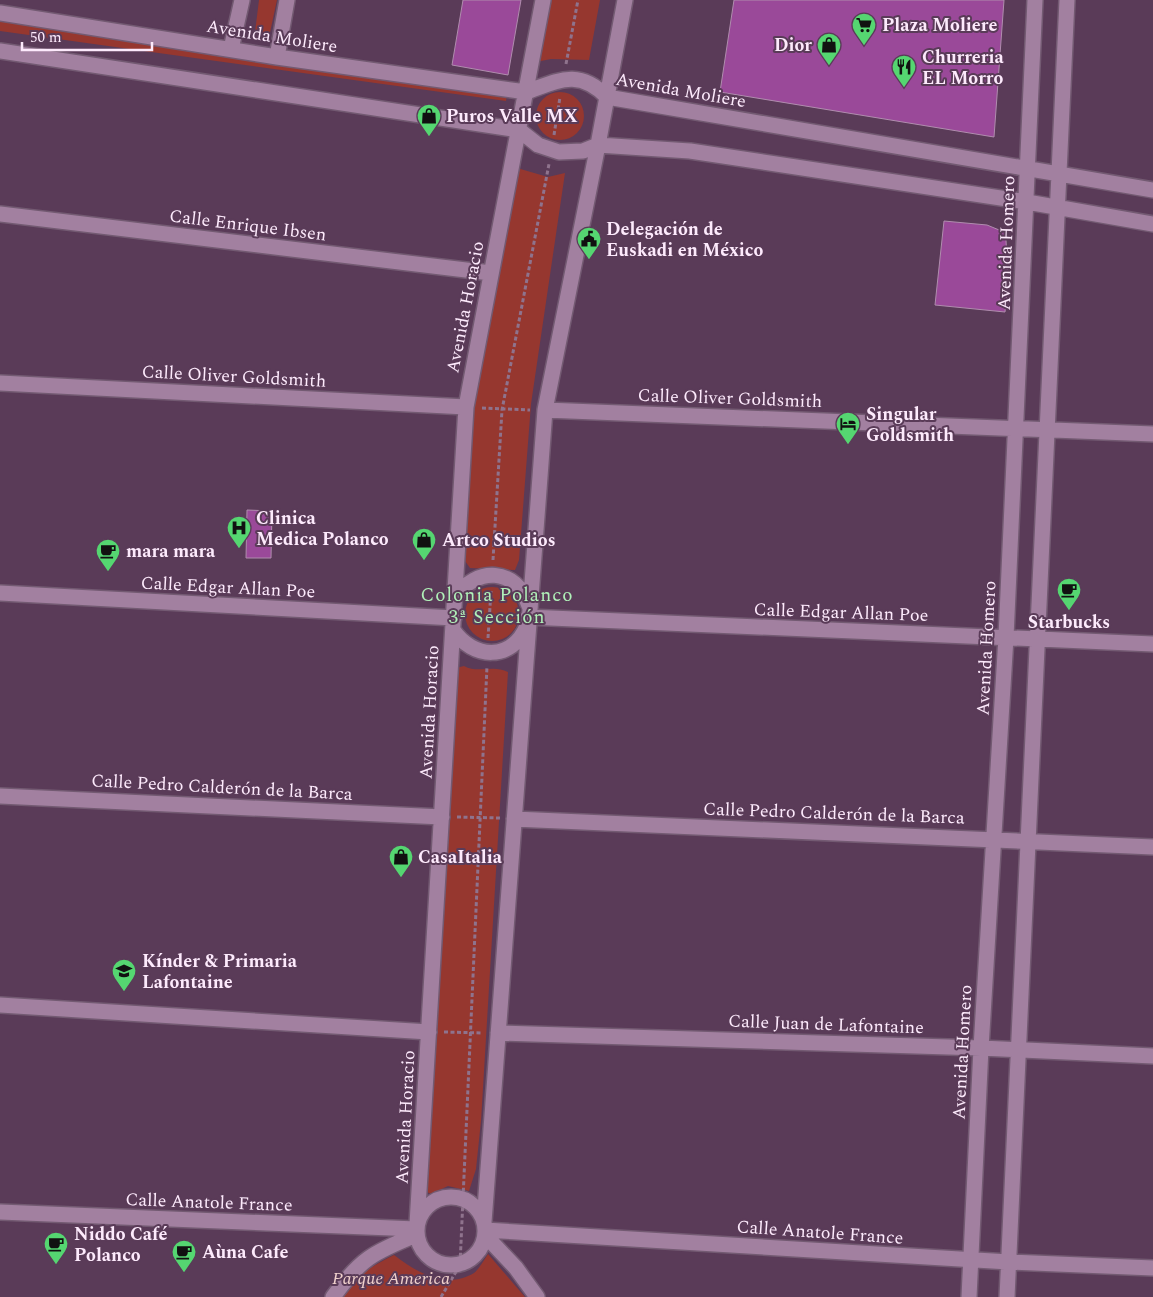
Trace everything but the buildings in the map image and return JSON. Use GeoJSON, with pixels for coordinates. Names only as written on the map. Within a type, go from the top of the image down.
{"type":"FeatureCollection","features":[{"type":"Feature","properties":{"kind":"street"},"geometry":{"type":"LineString","coordinates":[[231,49],[242,0]]}},
{"type":"Feature","properties":{"kind":"street"},"geometry":{"type":"LineString","coordinates":[[277,57],[287,0]]}},
{"type":"Feature","properties":{"kind":"street","name":"Avenida Horacio"},"geometry":{"type":"LineString","coordinates":[[417,1229],[466,407],[543,0]]}},
{"type":"Feature","properties":{"kind":"street"},"geometry":{"type":"LineString","coordinates":[[537,1297],[485,1229],[477,1209],[464,1200],[445,1197],[435,1200],[427,1206],[417,1229],[419,1244],[432,1260],[440,1264],[460,1264],[477,1254],[485,1229],[528,617],[545,410],[625,0]]}},
{"type":"Feature","properties":{"kind":"street","name":"Avenida Homero"},"geometry":{"type":"LineString","coordinates":[[969,1297],[981,1048],[1017,427],[1035,0]]}},
{"type":"Feature","properties":{"kind":"street"},"geometry":{"type":"LineString","coordinates":[[1008,1297],[1067,0]]}},
{"type":"Feature","properties":{"kind":"street","name":"Avenida Moliere"},"geometry":{"type":"LineString","coordinates":[[0,13],[277,57],[526,92],[550,81],[563,79],[586,83],[607,97],[1153,190]]}},
{"type":"Feature","properties":{"kind":"street"},"geometry":{"type":"LineString","coordinates":[[0,51],[518,130],[538,145],[551,151],[575,153],[598,145],[690,152],[1026,202],[1153,224]]}},
{"type":"Feature","properties":{"kind":"street","name":"Calle Enrique Ibsen"},"geometry":{"type":"LineString","coordinates":[[0,214],[490,273]]}},
{"type":"Feature","properties":{"kind":"street","name":"Calle Oliver Goldsmith"},"geometry":{"type":"LineString","coordinates":[[0,384],[466,407]]}},
{"type":"Feature","properties":{"kind":"street","name":"Calle Oliver Goldsmith"},"geometry":{"type":"LineString","coordinates":[[545,410],[1047,428],[1153,434]]}},
{"type":"Feature","properties":{"kind":"street"},"geometry":{"type":"LineString","coordinates":[[453,624],[471,648],[487,653],[508,648],[522,636],[528,617],[523,593],[513,582],[492,575],[474,579],[464,586],[455,598]]}},
{"type":"Feature","properties":{"kind":"street","name":"Calle Edgar Allan Poe"},"geometry":{"type":"LineString","coordinates":[[0,593],[453,624]]}},
{"type":"Feature","properties":{"kind":"street","name":"Calle Edgar Allan Poe"},"geometry":{"type":"LineString","coordinates":[[528,617],[1153,644]]}},
{"type":"Feature","properties":{"kind":"street","name":"Calle Pedro Calderón de la Barca"},"geometry":{"type":"LineString","coordinates":[[0,796],[442,817]]}},
{"type":"Feature","properties":{"kind":"street","name":"Calle Pedro Calderón de la Barca"},"geometry":{"type":"LineString","coordinates":[[514,818],[1153,847]]}},
{"type":"Feature","properties":{"kind":"street"},"geometry":{"type":"LineString","coordinates":[[0,1005],[429,1032]]}},
{"type":"Feature","properties":{"kind":"street","name":"Calle Juan de Lafontaine"},"geometry":{"type":"LineString","coordinates":[[498,1033],[981,1048],[1153,1056]]}},
{"type":"Feature","properties":{"kind":"street","name":"Calle Anatole France"},"geometry":{"type":"LineString","coordinates":[[0,1212],[417,1229]]}},
{"type":"Feature","properties":{"kind":"street"},"geometry":{"type":"LineString","coordinates":[[333,1297],[360,1263],[417,1229]]}},
{"type":"Feature","properties":{"kind":"street","name":"Calle Anatole France"},"geometry":{"type":"LineString","coordinates":[[485,1229],[971,1260],[1153,1268]]}},
{"type":"Feature","properties":{"kind":"path"},"geometry":{"type":"LineString","coordinates":[[441,1297],[460,1264],[487,653],[502,410],[578,0]]}},
{"type":"Feature","properties":{"kind":"path"},"geometry":{"type":"LineString","coordinates":[[466,407],[502,410],[545,410]]}},
{"type":"Feature","properties":{"kind":"path"},"geometry":{"type":"LineString","coordinates":[[442,817],[514,818]]}},
{"type":"Feature","properties":{"kind":"path"},"geometry":{"type":"LineString","coordinates":[[429,1032],[498,1033]]}},
{"type":"Feature","properties":{"kind":"green space"},"geometry":{"type":"Polygon","coordinates":[[[259,0],[277,0],[269,37],[255,32],[259,0]]]}},
{"type":"Feature","properties":{"kind":"green space"},"geometry":{"type":"Polygon","coordinates":[[[548,0],[600,0],[589,60],[551,59],[536,62],[548,0]]]}},
{"type":"Feature","properties":{"kind":"green space"},"geometry":{"type":"Polygon","coordinates":[[[0,16],[508,86],[506,101],[0,31],[0,16]]]}},
{"type":"Feature","properties":{"kind":"green space"},"geometry":{"type":"Polygon","coordinates":[[[560,92],[569,94],[577,99],[582,107],[584,116],[582,125],[577,133],[569,138],[560,140],[551,138],[543,133],[538,125],[536,116],[538,107],[543,99],[551,94],[560,92]]]}},
{"type":"Feature","properties":{"kind":"green space"},"geometry":{"type":"Polygon","coordinates":[[[517,168],[548,177],[565,173],[531,404],[519,560],[515,570],[470,568],[465,561],[471,414],[517,168]]]}},
{"type":"Feature","properties":{"kind":"green space"},"geometry":{"type":"Polygon","coordinates":[[[492,587],[502,589],[511,595],[517,604],[519,614],[517,624],[511,633],[502,639],[492,641],[482,639],[473,633],[467,624],[465,614],[467,604],[473,595],[482,589],[492,587]]]}},
{"type":"Feature","properties":{"kind":"green space"},"geometry":{"type":"Polygon","coordinates":[[[464,666],[508,672],[481,1121],[476,1169],[469,1191],[448,1186],[431,1194],[421,1189],[456,668],[464,666]]]}},
{"type":"Feature","properties":{"kind":"green space","name":"Parque America"},"geometry":{"type":"Polygon","coordinates":[[[488,1254],[525,1297],[342,1297],[365,1272],[394,1255],[422,1273],[432,1277],[453,1280],[474,1273],[488,1254]]]}},
{"type":"Feature","properties":{"kind":"place","name":"Plaza Moliere"},"geometry":{"type":"Point","coordinates":[864,46]}},
{"type":"Feature","properties":{"kind":"place","name":"Dior"},"geometry":{"type":"Point","coordinates":[829,66]}},
{"type":"Feature","properties":{"kind":"place","name":"Churreria EL Morro"},"geometry":{"type":"Point","coordinates":[904,88]}},
{"type":"Feature","properties":{"kind":"place","name":"Puros Valle MX"},"geometry":{"type":"Point","coordinates":[429,137]}},
{"type":"Feature","properties":{"kind":"place","name":"Delegación de Euskadi en México"},"geometry":{"type":"Point","coordinates":[589,260]}},
{"type":"Feature","properties":{"kind":"place","name":"Singular Goldsmith"},"geometry":{"type":"Point","coordinates":[848,445]}},
{"type":"Feature","properties":{"kind":"place","name":"Clinica Medica Polanco"},"geometry":{"type":"Point","coordinates":[239,549]}},
{"type":"Feature","properties":{"kind":"place","name":"Artco Studios"},"geometry":{"type":"Point","coordinates":[424,561]}},
{"type":"Feature","properties":{"kind":"place","name":"mara mara"},"geometry":{"type":"Point","coordinates":[108,572]}},
{"type":"Feature","properties":{"kind":"place","name":"Starbucks"},"geometry":{"type":"Point","coordinates":[1069,611]}},
{"type":"Feature","properties":{"kind":"place","name":"CasaItalia"},"geometry":{"type":"Point","coordinates":[401,878]}},
{"type":"Feature","properties":{"kind":"place","name":"Kínder & Primaria Lafontaine"},"geometry":{"type":"Point","coordinates":[124,992]}},
{"type":"Feature","properties":{"kind":"place","name":"Niddo Café Polanco"},"geometry":{"type":"Point","coordinates":[56,1265]}},
{"type":"Feature","properties":{"kind":"place","name":"Aùna Cafe"},"geometry":{"type":"Point","coordinates":[184,1273]}},
{"type":"Feature","properties":{"kind":"district","name":"Colonia Polanco 3ª Sección"},"geometry":{"type":"Point","coordinates":[497,605]}}]}
